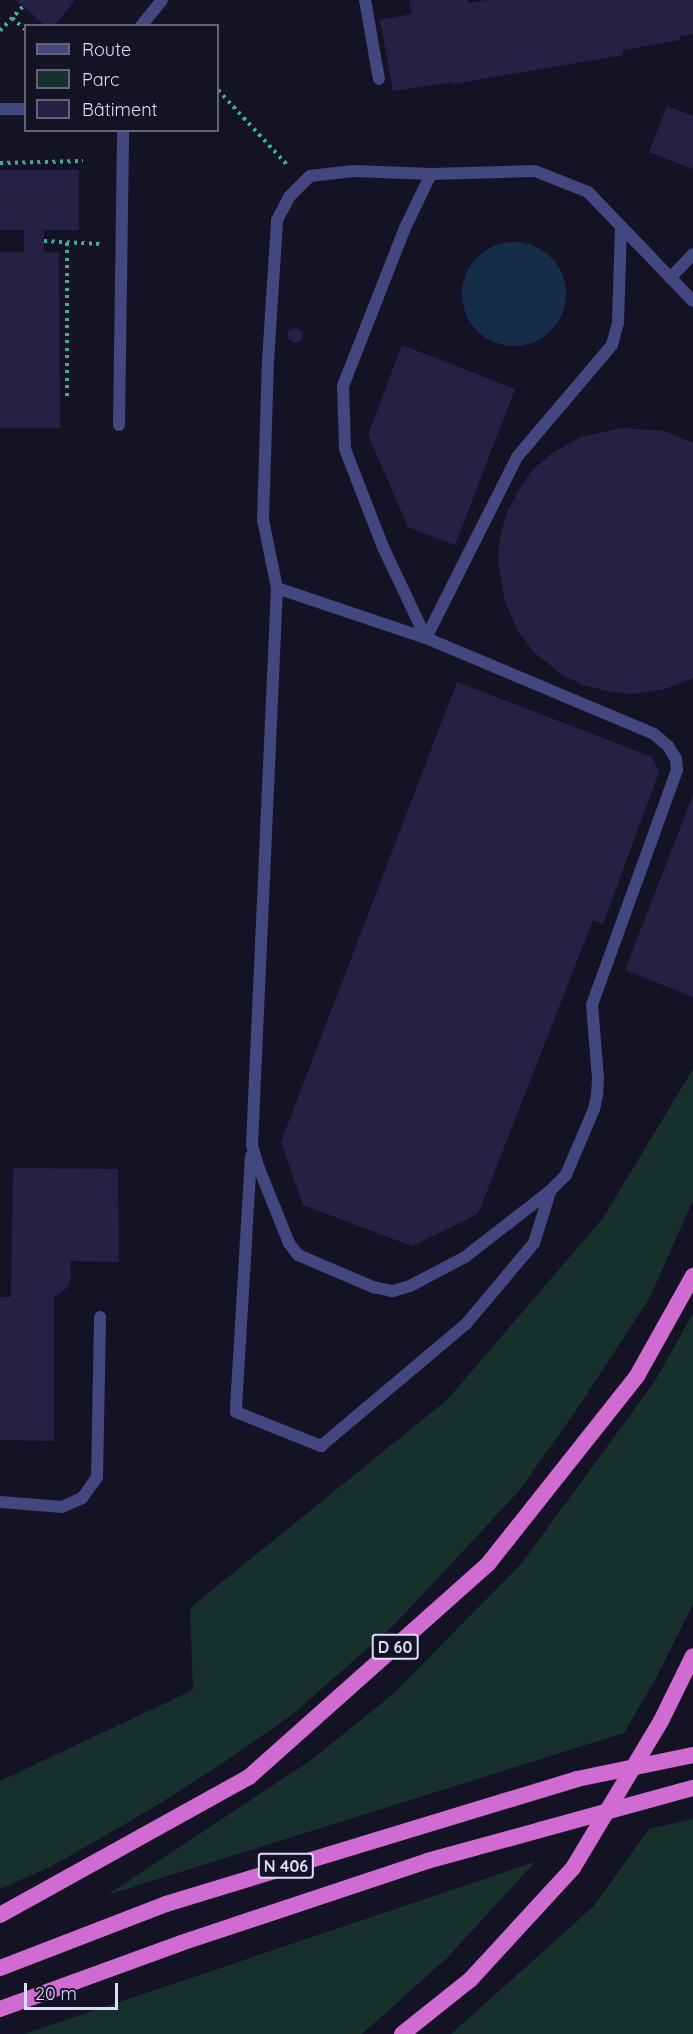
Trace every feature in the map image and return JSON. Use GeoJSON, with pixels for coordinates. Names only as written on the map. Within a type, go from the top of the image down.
{"type":"FeatureCollection","features":[{"type":"Feature","properties":{"kind":"highway","name":"D 60"},"geometry":{"type":"LineString","coordinates":[[0,1915],[249,1777],[488,1564],[637,1376],[693,1276]]}},
{"type":"Feature","properties":{"kind":"highway"},"geometry":{"type":"LineString","coordinates":[[402,2034],[470,1980],[573,1868],[661,1720],[693,1656]]}},
{"type":"Feature","properties":{"kind":"highway","name":"N 406"},"geometry":{"type":"LineString","coordinates":[[0,1968],[177,1901],[577,1779],[693,1755]]}},
{"type":"Feature","properties":{"kind":"highway","name":"N 406"},"geometry":{"type":"LineString","coordinates":[[0,2009],[181,1943],[427,1861],[693,1788]]}},
{"type":"Feature","properties":{"kind":"street"},"geometry":{"type":"LineString","coordinates":[[143,24],[162,0]]}},
{"type":"Feature","properties":{"kind":"street"},"geometry":{"type":"LineString","coordinates":[[365,0],[379,80]]}},
{"type":"Feature","properties":{"kind":"street"},"geometry":{"type":"LineString","coordinates":[[0,109],[24,109]]}},
{"type":"Feature","properties":{"kind":"street"},"geometry":{"type":"LineString","coordinates":[[119,425],[123,132]]}},
{"type":"Feature","properties":{"kind":"street"},"geometry":{"type":"LineString","coordinates":[[550,1191],[534,1243],[466,1324],[321,1446],[236,1412],[252,1145],[277,588],[263,520],[268,361],[277,220],[290,196],[310,176],[354,171],[431,174],[535,171],[588,192],[693,302]]}},
{"type":"Feature","properties":{"kind":"street"},"geometry":{"type":"LineString","coordinates":[[426,638],[383,547],[345,449],[342,386],[405,228],[431,174]]}},
{"type":"Feature","properties":{"kind":"street"},"geometry":{"type":"LineString","coordinates":[[426,638],[517,457],[612,345],[618,323],[621,227]]}},
{"type":"Feature","properties":{"kind":"street"},"geometry":{"type":"LineString","coordinates":[[670,278],[693,254]]}},
{"type":"Feature","properties":{"kind":"street"},"geometry":{"type":"LineString","coordinates":[[252,1145],[258,1166],[289,1243],[298,1255],[373,1287],[392,1290],[410,1286],[465,1257],[550,1191],[566,1175],[594,1109],[598,1078],[592,1005],[677,770],[672,752],[654,734],[426,638],[277,588]]}},
{"type":"Feature","properties":{"kind":"street"},"geometry":{"type":"LineString","coordinates":[[0,1502],[62,1507],[82,1498],[97,1477],[100,1317]]}},
{"type":"Feature","properties":{"kind":"path"},"geometry":{"type":"LineString","coordinates":[[0,30],[23,6]]}},
{"type":"Feature","properties":{"kind":"path"},"geometry":{"type":"LineString","coordinates":[[12,18],[24,28]]}},
{"type":"Feature","properties":{"kind":"path"},"geometry":{"type":"LineString","coordinates":[[219,91],[304,182]]}},
{"type":"Feature","properties":{"kind":"path"},"geometry":{"type":"LineString","coordinates":[[0,163],[83,161]]}},
{"type":"Feature","properties":{"kind":"path"},"geometry":{"type":"LineString","coordinates":[[44,241],[122,245]]}},
{"type":"Feature","properties":{"kind":"path"},"geometry":{"type":"LineString","coordinates":[[67,243],[67,396]]}},
{"type":"Feature","properties":{"kind":"green space"},"geometry":{"type":"Polygon","coordinates":[[[693,1069],[693,1200],[650,1297],[575,1412],[518,1492],[394,1625],[293,1714],[217,1767],[146,1812],[50,1867],[0,1889],[0,1781],[193,1690],[190,1608],[447,1400],[603,1218],[693,1069]]]}},
{"type":"Feature","properties":{"kind":"green space"},"geometry":{"type":"Polygon","coordinates":[[[693,1313],[693,1604],[655,1680],[624,1733],[107,1895],[310,1761],[393,1694],[522,1563],[655,1381],[693,1313]]]}},
{"type":"Feature","properties":{"kind":"green space"},"geometry":{"type":"Polygon","coordinates":[[[693,1819],[693,2034],[451,2034],[594,1906],[649,1829],[693,1819]]]}},
{"type":"Feature","properties":{"kind":"green space"},"geometry":{"type":"Polygon","coordinates":[[[535,1862],[447,1958],[362,2034],[24,2034],[535,1862]]]}},
{"type":"Feature","properties":{"kind":"water"},"geometry":{"type":"Polygon","coordinates":[[[514,242],[534,246],[551,257],[562,274],[566,294],[562,314],[551,331],[534,342],[514,346],[494,342],[477,331],[466,314],[462,294],[466,274],[477,257],[494,246],[514,242]]]}},
{"type":"Feature","properties":{"kind":"building"},"geometry":{"type":"Polygon","coordinates":[[[16,0],[75,0],[56,24],[44,24],[16,0]]]}},
{"type":"Feature","properties":{"kind":"building"},"geometry":{"type":"Polygon","coordinates":[[[409,0],[467,0],[468,3],[487,0],[693,0],[693,34],[680,36],[680,40],[623,50],[623,55],[453,84],[453,82],[393,91],[380,20],[412,14],[409,0]]]}},
{"type":"Feature","properties":{"kind":"building"},"geometry":{"type":"Polygon","coordinates":[[[667,106],[693,116],[693,169],[649,152],[667,106]]]}},
{"type":"Feature","properties":{"kind":"building"},"geometry":{"type":"Polygon","coordinates":[[[0,170],[79,170],[79,230],[44,230],[44,252],[59,253],[60,428],[0,428],[0,252],[24,252],[24,230],[0,230],[0,170]]]}},
{"type":"Feature","properties":{"kind":"building"},"geometry":{"type":"Polygon","coordinates":[[[296,328],[303,332],[302,340],[295,343],[288,339],[288,331],[296,328]]]}},
{"type":"Feature","properties":{"kind":"building"},"geometry":{"type":"Polygon","coordinates":[[[402,345],[515,389],[455,545],[408,527],[368,435],[402,345]]]}},
{"type":"Feature","properties":{"kind":"building"},"geometry":{"type":"Polygon","coordinates":[[[622,428],[664,431],[693,443],[693,678],[665,689],[632,694],[583,685],[561,674],[535,653],[519,633],[505,602],[498,561],[500,537],[507,512],[533,470],[552,453],[581,437],[622,428]]]}},
{"type":"Feature","properties":{"kind":"building"},"geometry":{"type":"Polygon","coordinates":[[[457,682],[652,757],[659,772],[603,924],[593,920],[478,1214],[412,1246],[303,1205],[281,1142],[457,682]]]}},
{"type":"Feature","properties":{"kind":"building"},"geometry":{"type":"Polygon","coordinates":[[[693,795],[693,997],[625,970],[693,795]]]}},
{"type":"Feature","properties":{"kind":"building"},"geometry":{"type":"Polygon","coordinates":[[[13,1168],[118,1169],[119,1262],[70,1261],[71,1277],[68,1287],[54,1298],[54,1441],[0,1440],[0,1297],[11,1297],[13,1168]]]}}]}
